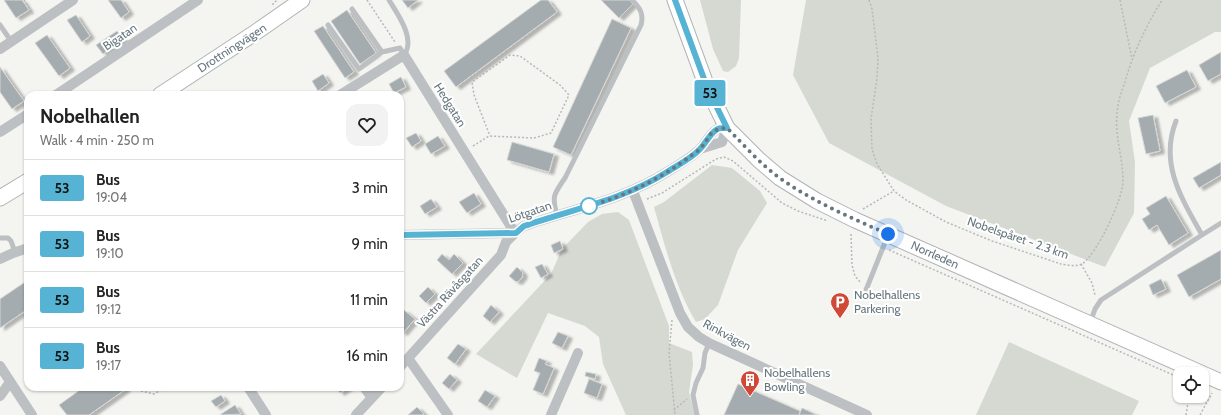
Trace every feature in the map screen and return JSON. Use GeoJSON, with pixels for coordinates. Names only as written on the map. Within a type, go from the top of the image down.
{"type":"FeatureCollection","features":[{"type":"Feature","properties":{"kind":"street"},"geometry":{"type":"LineString","coordinates":[[0,49],[73,0]]}},
{"type":"Feature","properties":{"kind":"street","name":"Bigatan"},"geometry":{"type":"LineString","coordinates":[[62,91],[198,0]]}},
{"type":"Feature","properties":{"kind":"street","name":"Drottningvägen"},"geometry":{"type":"LineString","coordinates":[[166,91],[302,0]]}},
{"type":"Feature","properties":{"kind":"street","name":"Norrleden"},"geometry":{"type":"LineString","coordinates":[[675,0],[707,87],[727,128],[759,160],[780,178],[817,201],[1089,324],[1216,388]]}},
{"type":"Feature","properties":{"kind":"street"},"geometry":{"type":"LineString","coordinates":[[346,91],[402,52]]}},
{"type":"Feature","properties":{"kind":"street","name":"Hedgatan"},"geometry":{"type":"LineString","coordinates":[[402,52],[516,233]]}},
{"type":"Feature","properties":{"kind":"street"},"geometry":{"type":"LineString","coordinates":[[0,132],[24,117]]}},
{"type":"Feature","properties":{"kind":"street","name":"Lötgatan"},"geometry":{"type":"LineString","coordinates":[[404,235],[516,233],[524,226],[597,204],[633,191],[656,179],[700,149],[722,142],[727,128]]}},
{"type":"Feature","properties":{"kind":"street"},"geometry":{"type":"LineString","coordinates":[[0,198],[24,183]]}},
{"type":"Feature","properties":{"kind":"street","name":"Rinkvägen"},"geometry":{"type":"LineString","coordinates":[[633,191],[677,308],[688,327],[699,337],[710,343],[867,415]]}},
{"type":"Feature","properties":{"kind":"street","name":"Västra Rävåsgatan"},"geometry":{"type":"LineString","coordinates":[[404,362],[501,255],[506,242],[516,233]]}},
{"type":"Feature","properties":{"kind":"street"},"geometry":{"type":"LineString","coordinates":[[0,259],[24,249]]}},
{"type":"Feature","properties":{"kind":"street"},"geometry":{"type":"LineString","coordinates":[[551,415],[578,353]]}},
{"type":"Feature","properties":{"kind":"street"},"geometry":{"type":"LineString","coordinates":[[408,358],[448,415]]}},
{"type":"Feature","properties":{"kind":"street"},"geometry":{"type":"LineString","coordinates":[[0,366],[32,415]]}},
{"type":"Feature","properties":{"kind":"street"},"geometry":{"type":"LineString","coordinates":[[0,396],[10,382]]}},
{"type":"Feature","properties":{"kind":"street"},"geometry":{"type":"LineString","coordinates":[[251,391],[266,415]]}},
{"type":"Feature","properties":{"kind":"street"},"geometry":{"type":"LineString","coordinates":[[367,391],[372,398]]}},
{"type":"Feature","properties":{"kind":"street"},"geometry":{"type":"LineString","coordinates":[[356,415],[378,391]]}},
{"type":"Feature","properties":{"kind":"lane"},"geometry":{"type":"LineString","coordinates":[[328,25],[359,69],[382,52],[402,52],[407,50],[408,37],[390,0]]}},
{"type":"Feature","properties":{"kind":"lane"},"geometry":{"type":"LineString","coordinates":[[557,216],[554,195],[565,178],[641,25],[642,14],[639,7],[632,0]]}},
{"type":"Feature","properties":{"kind":"lane"},"geometry":{"type":"LineString","coordinates":[[352,9],[382,52]]}},
{"type":"Feature","properties":{"kind":"lane"},"geometry":{"type":"LineString","coordinates":[[0,25],[11,41]]}},
{"type":"Feature","properties":{"kind":"lane"},"geometry":{"type":"LineString","coordinates":[[1176,121],[1171,134],[1170,154],[1174,181],[1202,236]]}},
{"type":"Feature","properties":{"kind":"lane"},"geometry":{"type":"LineString","coordinates":[[1089,324],[1095,309],[1101,300],[1221,223]]}},
{"type":"Feature","properties":{"kind":"lane"},"geometry":{"type":"LineString","coordinates":[[866,290],[888,234]]}},
{"type":"Feature","properties":{"kind":"lane"},"geometry":{"type":"LineString","coordinates":[[0,238],[8,238],[11,241],[15,252]]}},
{"type":"Feature","properties":{"kind":"lane"},"geometry":{"type":"LineString","coordinates":[[697,415],[693,395],[702,368],[705,353],[710,343]]}},
{"type":"Feature","properties":{"kind":"path"},"geometry":{"type":"LineString","coordinates":[[24,0],[39,23]]}},
{"type":"Feature","properties":{"kind":"path"},"geometry":{"type":"LineString","coordinates":[[367,0],[402,52]]}},
{"type":"Feature","properties":{"kind":"path","name":"Nobelspåret - 2.3 km"},"geometry":{"type":"LineString","coordinates":[[869,0],[872,9],[878,58],[877,78],[870,119],[872,149],[877,164],[894,191],[906,200],[942,219],[992,241],[1061,264],[1072,266],[1081,264],[1094,251],[1120,200],[1124,182],[1116,134],[1118,105],[1132,59],[1162,0]]}},
{"type":"Feature","properties":{"kind":"path"},"geometry":{"type":"LineString","coordinates":[[1120,0],[1132,59]]}},
{"type":"Feature","properties":{"kind":"path"},"geometry":{"type":"LineString","coordinates":[[464,152],[490,136],[534,138],[551,133],[569,95],[560,85],[520,56],[510,55],[472,82],[474,95],[490,136]]}},
{"type":"Feature","properties":{"kind":"path"},"geometry":{"type":"LineString","coordinates":[[638,204],[662,193],[716,159],[724,157]]}},
{"type":"Feature","properties":{"kind":"path"},"geometry":{"type":"LineString","coordinates":[[862,210],[894,191]]}},
{"type":"Feature","properties":{"kind":"path"},"geometry":{"type":"LineString","coordinates":[[851,234],[851,253],[855,276],[866,290]]}},
{"type":"Feature","properties":{"kind":"path"},"geometry":{"type":"LineString","coordinates":[[1081,264],[1092,283],[1095,295],[1095,309]]}},
{"type":"Feature","properties":{"kind":"path"},"geometry":{"type":"LineString","coordinates":[[675,415],[669,354],[671,323],[677,308]]}},
{"type":"Feature","properties":{"kind":"path"},"geometry":{"type":"LineString","coordinates":[[1200,415],[1216,388]]}},
{"type":"Feature","properties":{"kind":"path"},"geometry":{"type":"LineString","coordinates":[[141,391],[154,394],[159,391]]}},
{"type":"Feature","properties":{"kind":"path"},"geometry":{"type":"LineString","coordinates":[[674,410],[693,395]]}},
{"type":"Feature","properties":{"kind":"path"},"geometry":{"type":"LineString","coordinates":[[1186,415],[1188,403]]}},
{"type":"Feature","properties":{"kind":"shaded area"},"geometry":{"type":"Polygon","coordinates":[[[700,0],[741,0],[739,58],[736,66],[728,72],[723,71],[713,49],[700,0]]]}},
{"type":"Feature","properties":{"kind":"shaded area"},"geometry":{"type":"Polygon","coordinates":[[[806,0],[1221,0],[1221,32],[1215,32],[1150,68],[1129,121],[1135,162],[1134,213],[1105,267],[946,206],[829,143],[793,75],[806,0]]]}},
{"type":"Feature","properties":{"kind":"shaded area"},"geometry":{"type":"Polygon","coordinates":[[[712,165],[732,168],[760,191],[767,203],[738,250],[718,305],[705,319],[696,322],[676,281],[654,207],[664,202],[712,165]]]}},
{"type":"Feature","properties":{"kind":"shaded area"},"geometry":{"type":"Polygon","coordinates":[[[618,212],[629,220],[669,326],[669,343],[692,352],[693,365],[689,392],[695,415],[626,415],[603,364],[599,337],[585,326],[548,313],[517,378],[476,354],[551,274],[562,249],[588,222],[602,214],[618,212]]]}},
{"type":"Feature","properties":{"kind":"shaded area"},"geometry":{"type":"Polygon","coordinates":[[[1009,342],[1139,401],[1132,415],[976,415],[1009,342]]]}},
{"type":"Feature","properties":{"kind":"building"},"geometry":{"type":"Polygon","coordinates":[[[4,0],[22,0],[29,10],[16,18],[4,0]]]}},
{"type":"Feature","properties":{"kind":"building"},"geometry":{"type":"Polygon","coordinates":[[[108,0],[121,0],[129,12],[121,18],[108,0]]]}},
{"type":"Feature","properties":{"kind":"building"},"geometry":{"type":"Polygon","coordinates":[[[402,0],[418,0],[408,8],[402,0]]]}},
{"type":"Feature","properties":{"kind":"building"},"geometry":{"type":"Polygon","coordinates":[[[541,0],[548,0],[557,12],[456,87],[444,71],[541,0]]]}},
{"type":"Feature","properties":{"kind":"building"},"geometry":{"type":"Polygon","coordinates":[[[601,0],[629,0],[633,4],[619,18],[601,0]]]}},
{"type":"Feature","properties":{"kind":"building"},"geometry":{"type":"Polygon","coordinates":[[[347,10],[376,53],[360,64],[331,21],[347,10]]]}},
{"type":"Feature","properties":{"kind":"building"},"geometry":{"type":"Polygon","coordinates":[[[76,15],[90,36],[82,42],[67,20],[76,15]]]}},
{"type":"Feature","properties":{"kind":"building"},"geometry":{"type":"Polygon","coordinates":[[[612,19],[631,28],[571,155],[553,147],[612,19]]]}},
{"type":"Feature","properties":{"kind":"building"},"geometry":{"type":"Polygon","coordinates":[[[323,26],[354,72],[345,78],[314,31],[323,26]]]}},
{"type":"Feature","properties":{"kind":"building"},"geometry":{"type":"Polygon","coordinates":[[[117,31],[124,40],[103,54],[96,45],[117,31]]]}},
{"type":"Feature","properties":{"kind":"building"},"geometry":{"type":"Polygon","coordinates":[[[47,35],[70,68],[59,76],[35,43],[47,35]]]}},
{"type":"Feature","properties":{"kind":"building"},"geometry":{"type":"Polygon","coordinates":[[[1221,52],[1221,74],[1208,81],[1199,65],[1221,52]]]}},
{"type":"Feature","properties":{"kind":"building"},"geometry":{"type":"Polygon","coordinates":[[[0,67],[24,101],[12,109],[0,92],[0,67]]]}},
{"type":"Feature","properties":{"kind":"building"},"geometry":{"type":"Polygon","coordinates":[[[1187,70],[1196,87],[1165,103],[1156,86],[1187,70]]]}},
{"type":"Feature","properties":{"kind":"building"},"geometry":{"type":"Polygon","coordinates":[[[323,74],[329,83],[318,91],[312,81],[323,74]]]}},
{"type":"Feature","properties":{"kind":"building"},"geometry":{"type":"Polygon","coordinates":[[[401,77],[406,87],[398,91],[393,91],[389,84],[401,77]]]}},
{"type":"Feature","properties":{"kind":"building"},"geometry":{"type":"Polygon","coordinates":[[[1153,115],[1160,151],[1146,154],[1138,118],[1153,115]]]}},
{"type":"Feature","properties":{"kind":"building"},"geometry":{"type":"Polygon","coordinates":[[[416,133],[421,141],[412,147],[406,138],[416,133]]]}},
{"type":"Feature","properties":{"kind":"building"},"geometry":{"type":"Polygon","coordinates":[[[438,136],[445,146],[431,154],[425,144],[438,136]]]}},
{"type":"Feature","properties":{"kind":"building"},"geometry":{"type":"Polygon","coordinates":[[[512,142],[554,154],[549,172],[507,160],[512,142]]]}},
{"type":"Feature","properties":{"kind":"building"},"geometry":{"type":"Polygon","coordinates":[[[1221,162],[1221,175],[1199,188],[1193,178],[1221,162]]]}},
{"type":"Feature","properties":{"kind":"building"},"geometry":{"type":"Polygon","coordinates":[[[474,193],[481,204],[467,213],[459,202],[474,193]]]}},
{"type":"Feature","properties":{"kind":"building"},"geometry":{"type":"Polygon","coordinates":[[[1166,196],[1188,233],[1169,245],[1157,225],[1149,230],[1142,219],[1150,214],[1146,208],[1166,196]]]}},
{"type":"Feature","properties":{"kind":"building"},"geometry":{"type":"Polygon","coordinates":[[[431,199],[437,207],[425,214],[420,206],[431,199]]]}},
{"type":"Feature","properties":{"kind":"building"},"geometry":{"type":"Polygon","coordinates":[[[560,241],[563,249],[554,253],[551,245],[560,241]]]}},
{"type":"Feature","properties":{"kind":"building"},"geometry":{"type":"Polygon","coordinates":[[[1221,250],[1221,279],[1189,297],[1177,275],[1221,250]]]}},
{"type":"Feature","properties":{"kind":"building"},"geometry":{"type":"Polygon","coordinates":[[[442,254],[449,260],[454,254],[463,263],[452,274],[437,260],[442,254]]]}},
{"type":"Feature","properties":{"kind":"building"},"geometry":{"type":"Polygon","coordinates":[[[542,264],[548,274],[541,278],[535,267],[542,264]]]}},
{"type":"Feature","properties":{"kind":"building"},"geometry":{"type":"Polygon","coordinates":[[[517,267],[523,273],[523,276],[518,282],[516,282],[509,276],[517,267]]]}},
{"type":"Feature","properties":{"kind":"building"},"geometry":{"type":"Polygon","coordinates":[[[1161,279],[1166,289],[1153,295],[1149,285],[1161,279]]]}},
{"type":"Feature","properties":{"kind":"building"},"geometry":{"type":"Polygon","coordinates":[[[24,283],[24,312],[0,328],[0,299],[24,283]]]}},
{"type":"Feature","properties":{"kind":"building"},"geometry":{"type":"Polygon","coordinates":[[[428,287],[435,294],[426,303],[419,296],[428,287]]]}},
{"type":"Feature","properties":{"kind":"building"},"geometry":{"type":"Polygon","coordinates":[[[491,305],[499,312],[490,322],[483,316],[491,305]]]}},
{"type":"Feature","properties":{"kind":"building"},"geometry":{"type":"Polygon","coordinates":[[[404,310],[415,319],[404,332],[404,310]]]}},
{"type":"Feature","properties":{"kind":"building"},"geometry":{"type":"Polygon","coordinates":[[[558,332],[568,336],[562,348],[552,343],[558,332]]]}},
{"type":"Feature","properties":{"kind":"building"},"geometry":{"type":"Polygon","coordinates":[[[458,344],[466,349],[455,364],[447,358],[458,344]]]}},
{"type":"Feature","properties":{"kind":"building"},"geometry":{"type":"Polygon","coordinates":[[[539,358],[547,361],[545,364],[554,368],[543,394],[533,390],[540,373],[534,371],[539,358]]]}},
{"type":"Feature","properties":{"kind":"building"},"geometry":{"type":"Polygon","coordinates":[[[586,372],[596,374],[595,379],[585,376],[586,372]]]}},
{"type":"Feature","properties":{"kind":"building"},"geometry":{"type":"Polygon","coordinates":[[[450,374],[457,380],[449,389],[442,383],[450,374]]]}},
{"type":"Feature","properties":{"kind":"building"},"geometry":{"type":"Polygon","coordinates":[[[589,379],[602,384],[597,398],[584,393],[589,379]]]}},
{"type":"Feature","properties":{"kind":"building","name":"Nobelhallens Bowling"},"geometry":{"type":"Polygon","coordinates":[[[738,384],[800,411],[799,415],[724,415],[738,384]]]}},
{"type":"Feature","properties":{"kind":"building"},"geometry":{"type":"Polygon","coordinates":[[[485,390],[495,396],[487,407],[478,401],[485,390]]]}},
{"type":"Feature","properties":{"kind":"building"},"geometry":{"type":"Polygon","coordinates":[[[78,391],[123,391],[89,415],[67,415],[59,405],[78,391]]]}},
{"type":"Feature","properties":{"kind":"building"},"geometry":{"type":"Polygon","coordinates":[[[221,395],[225,401],[216,407],[211,401],[221,395]]]}},
{"type":"Feature","properties":{"kind":"building"},"geometry":{"type":"Polygon","coordinates":[[[235,405],[241,414],[221,415],[221,414],[235,405]]]}},
{"type":"Feature","properties":{"kind":"building"},"geometry":{"type":"Polygon","coordinates":[[[417,407],[424,414],[408,415],[417,407]]]}},
{"type":"Feature","properties":{"kind":"building"},"geometry":{"type":"Polygon","coordinates":[[[802,408],[817,415],[799,415],[802,408]]]}},
{"type":"Feature","properties":{"kind":"bus line","name":"53"},"geometry":{"type":"LineString","coordinates":[[404,235],[516,233],[524,226],[597,204],[633,191],[656,179],[687,159],[700,149],[717,128],[727,128],[707,87],[675,0]]}},
{"type":"Feature","properties":{"kind":"place","name":"Nobelhallens Parkering"},"geometry":{"type":"Point","coordinates":[840,319]}},
{"type":"Feature","properties":{"kind":"place","name":"Nobelhallens Bowling"},"geometry":{"type":"Point","coordinates":[750,397]}},
{"type":"Feature","properties":{"kind":"route"},"geometry":{"type":"LineString","coordinates":[[589,206],[633,191],[656,179],[700,149],[717,128],[727,128],[759,160],[780,178],[817,201],[855,220],[888,234]]}}]}
